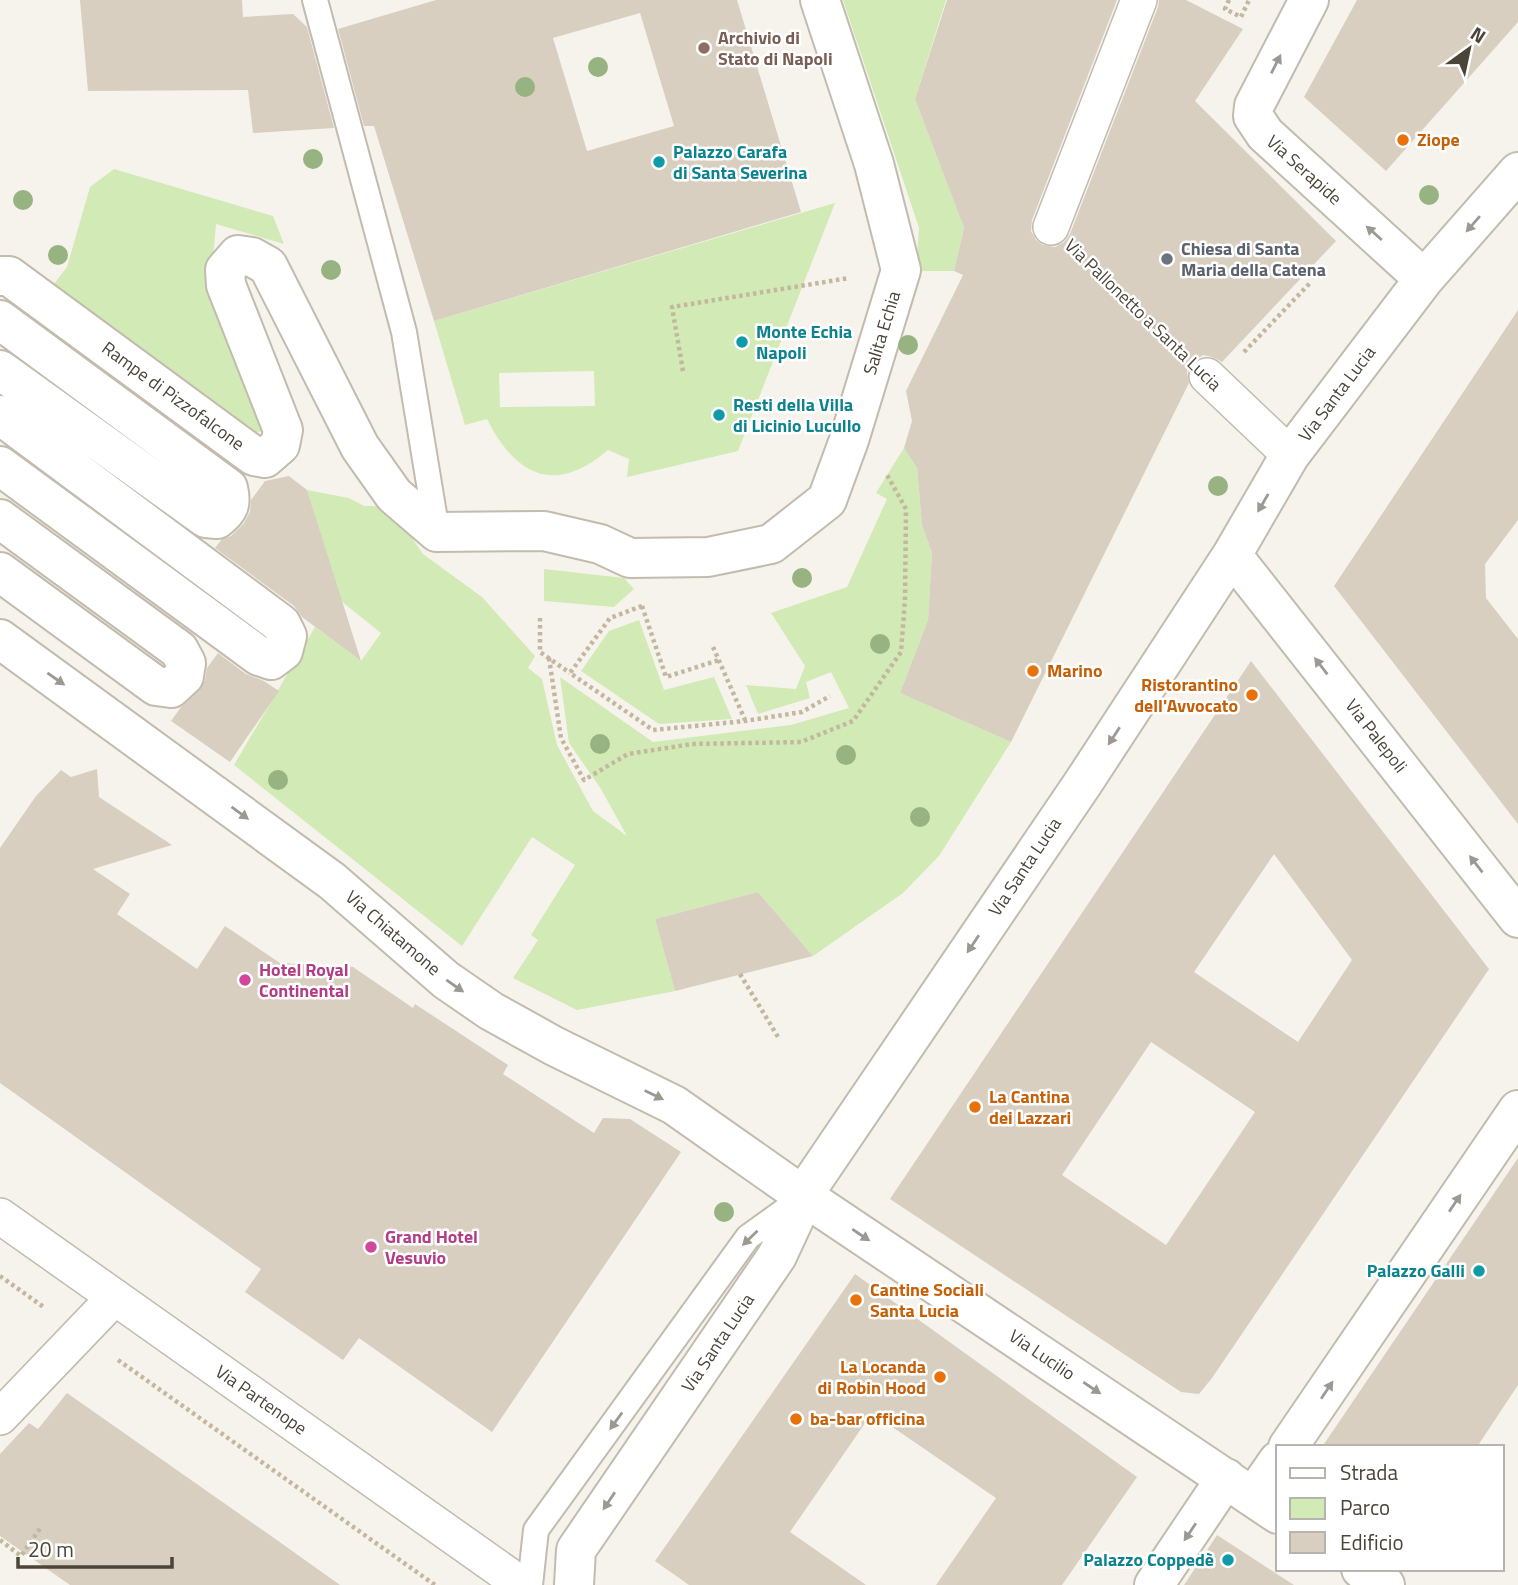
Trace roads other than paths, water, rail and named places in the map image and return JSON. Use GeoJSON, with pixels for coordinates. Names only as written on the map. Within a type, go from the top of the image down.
{"type":"FeatureCollection","features":[{"type":"Feature","properties":{"kind":"street","name":"Salita Echia"},"geometry":{"type":"LineString","coordinates":[[437,531],[544,531],[600,544],[630,558],[708,557],[771,544],[827,500],[901,270],[874,164],[820,0]]}},
{"type":"Feature","properties":{"kind":"street","name":"Via Pallonetto a Santa Lucia"},"geometry":{"type":"LineString","coordinates":[[1051,227],[1139,0]]}},
{"type":"Feature","properties":{"kind":"street","name":"Via Serapide"},"geometry":{"type":"LineString","coordinates":[[1309,0],[1254,106],[1252,116],[1265,134],[1424,279]]}},
{"type":"Feature","properties":{"kind":"street","name":"Via Santa Lucia"},"geometry":{"type":"LineString","coordinates":[[574,1585],[576,1550],[777,1256],[804,1197],[863,1105],[1083,783],[1232,555],[1290,456],[1424,279],[1518,172]]}},
{"type":"Feature","properties":{"kind":"street","name":"Rampe di Pizzofalcone"},"geometry":{"type":"LineString","coordinates":[[0,276],[9,276],[254,456],[265,458],[280,445],[283,430],[226,285],[225,270],[238,256],[253,257],[268,266],[360,447],[394,495],[437,531]]}},
{"type":"Feature","properties":{"kind":"street"},"geometry":{"type":"LineString","coordinates":[[0,320],[228,488],[232,501],[227,512],[216,519],[206,518],[0,370]]}},
{"type":"Feature","properties":{"kind":"street","name":"Via Pallonetto a Santa Lucia"},"geometry":{"type":"LineString","coordinates":[[1207,376],[1290,456]]}},
{"type":"Feature","properties":{"kind":"street"},"geometry":{"type":"LineString","coordinates":[[0,415],[281,624],[287,636],[283,651],[271,660],[259,656],[0,466]]}},
{"type":"Feature","properties":{"kind":"street"},"geometry":{"type":"LineString","coordinates":[[0,519],[179,650],[186,663],[184,676],[171,688],[156,686],[0,572]]}},
{"type":"Feature","properties":{"kind":"street","name":"Via Palepoli"},"geometry":{"type":"LineString","coordinates":[[1232,555],[1518,918]]}},
{"type":"Feature","properties":{"kind":"street","name":"Via Chiatamone"},"geometry":{"type":"LineString","coordinates":[[0,639],[332,881],[446,980],[554,1046],[674,1105],[804,1197]]}},
{"type":"Feature","properties":{"kind":"street"},"geometry":{"type":"LineString","coordinates":[[1289,1445],[1518,1110]]}},
{"type":"Feature","properties":{"kind":"street","name":"Via Lucilio"},"geometry":{"type":"LineString","coordinates":[[804,1197],[1252,1496]]}},
{"type":"Feature","properties":{"kind":"street","name":"Via Partenope"},"geometry":{"type":"LineString","coordinates":[[0,1216],[522,1585]]}},
{"type":"Feature","properties":{"kind":"street"},"geometry":{"type":"LineString","coordinates":[[0,1417],[115,1297]]}},
{"type":"Feature","properties":{"kind":"street"},"geometry":{"type":"LineString","coordinates":[[1154,1585],[1252,1496],[1276,1464]]}},
{"type":"Feature","properties":{"kind":"street"},"geometry":{"type":"LineString","coordinates":[[1365,1571],[1385,1585]]}},
{"type":"Feature","properties":{"kind":"lane"},"geometry":{"type":"LineString","coordinates":[[315,0],[404,332],[437,531]]}},
{"type":"Feature","properties":{"kind":"lane"},"geometry":{"type":"LineString","coordinates":[[530,1585],[536,1530],[748,1237],[804,1197]]}},
{"type":"Feature","properties":{"kind":"place","name":"Archivio di Stato di Napoli"},"geometry":{"type":"Point","coordinates":[704,48]}},
{"type":"Feature","properties":{"kind":"place","name":"Ziope"},"geometry":{"type":"Point","coordinates":[1403,140]}},
{"type":"Feature","properties":{"kind":"place","name":"Palazzo Carafa di Santa Severina"},"geometry":{"type":"Point","coordinates":[659,162]}},
{"type":"Feature","properties":{"kind":"place","name":"Chiesa di Santa Maria della Catena"},"geometry":{"type":"Point","coordinates":[1167,259]}},
{"type":"Feature","properties":{"kind":"place","name":"Monte Echia Napoli"},"geometry":{"type":"Point","coordinates":[742,342]}},
{"type":"Feature","properties":{"kind":"place","name":"Resti della Villa di Licinio Lucullo"},"geometry":{"type":"Point","coordinates":[719,415]}},
{"type":"Feature","properties":{"kind":"place","name":"Marino"},"geometry":{"type":"Point","coordinates":[1033,671]}},
{"type":"Feature","properties":{"kind":"place","name":"Ristorantino dell'Avvocato"},"geometry":{"type":"Point","coordinates":[1252,695]}},
{"type":"Feature","properties":{"kind":"place","name":"Hotel Royal Continental"},"geometry":{"type":"Point","coordinates":[245,980]}},
{"type":"Feature","properties":{"kind":"place","name":"La Cantina dei Lazzari"},"geometry":{"type":"Point","coordinates":[975,1107]}},
{"type":"Feature","properties":{"kind":"place","name":"Grand Hotel Vesuvio"},"geometry":{"type":"Point","coordinates":[371,1247]}},
{"type":"Feature","properties":{"kind":"place","name":"Palazzo Galli"},"geometry":{"type":"Point","coordinates":[1479,1271]}},
{"type":"Feature","properties":{"kind":"place","name":"Cantine Sociali Santa Lucia"},"geometry":{"type":"Point","coordinates":[856,1300]}},
{"type":"Feature","properties":{"kind":"place","name":"La Locanda di Robin Hood"},"geometry":{"type":"Point","coordinates":[940,1377]}},
{"type":"Feature","properties":{"kind":"place","name":"ba-bar officina"},"geometry":{"type":"Point","coordinates":[796,1419]}},
{"type":"Feature","properties":{"kind":"place","name":"Palazzo Coppedè"},"geometry":{"type":"Point","coordinates":[1228,1560]}}]}
